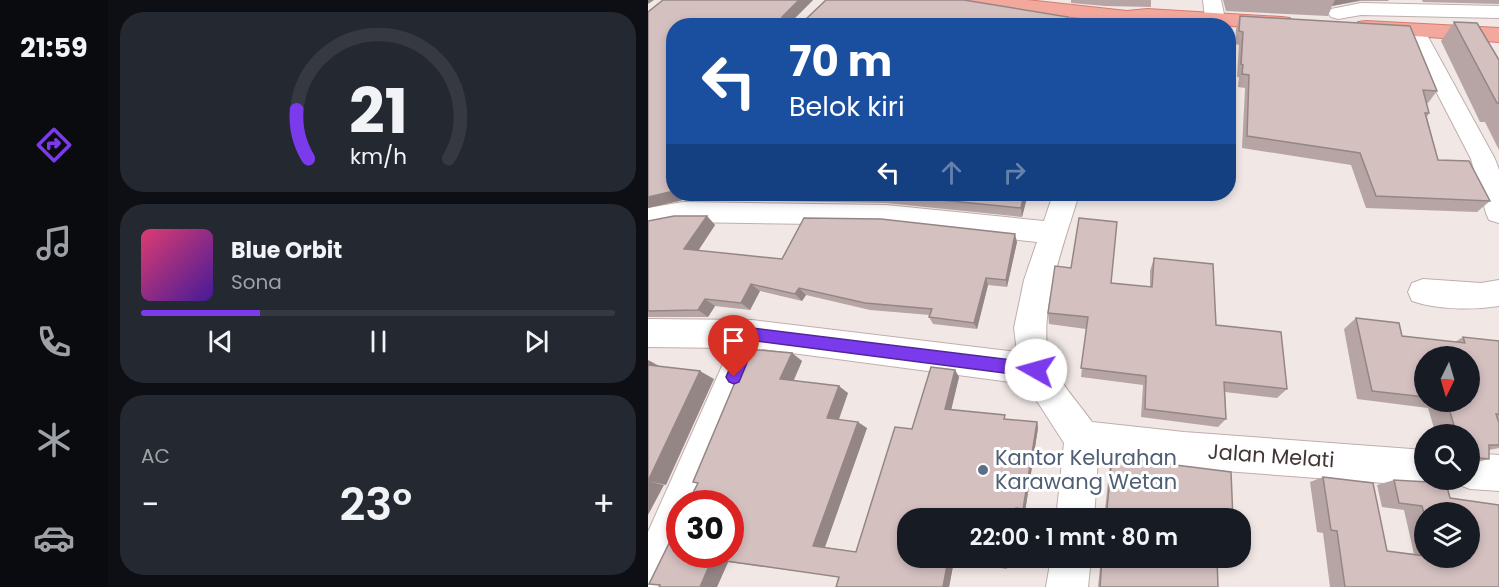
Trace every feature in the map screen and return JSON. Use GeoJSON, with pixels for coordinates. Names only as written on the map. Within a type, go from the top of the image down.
{"type":"FeatureCollection","features":[{"type":"Feature","properties":{"kind":"main road"},"geometry":{"type":"LineString","coordinates":[[970,0],[1104,18]]}},
{"type":"Feature","properties":{"kind":"main road"},"geometry":{"type":"LineString","coordinates":[[1136,18],[1147,15],[1218,18]]}},
{"type":"Feature","properties":{"kind":"main road"},"geometry":{"type":"LineString","coordinates":[[1236,18],[1326,21],[1499,35]]}},
{"type":"Feature","properties":{"kind":"main road"},"geometry":{"type":"LineString","coordinates":[[1326,21],[1417,35],[1499,43]]}},
{"type":"Feature","properties":{"kind":"street"},"geometry":{"type":"LineString","coordinates":[[1326,21],[1361,9],[1499,12]]}},
{"type":"Feature","properties":{"kind":"street"},"geometry":{"type":"LineString","coordinates":[[1417,35],[1482,159],[1499,213]]}},
{"type":"Feature","properties":{"kind":"street"},"geometry":{"type":"LineString","coordinates":[[1063,201],[1039,279],[1029,328],[1036,370],[1082,439],[1076,508]]}},
{"type":"Feature","properties":{"kind":"street"},"geometry":{"type":"LineString","coordinates":[[648,219],[683,212],[886,215],[1052,233]]}},
{"type":"Feature","properties":{"kind":"street"},"geometry":{"type":"LineString","coordinates":[[1423,292],[1481,296],[1499,293]]}},
{"type":"Feature","properties":{"kind":"street"},"geometry":{"type":"LineString","coordinates":[[648,333],[752,334],[1036,370]]}},
{"type":"Feature","properties":{"kind":"street"},"geometry":{"type":"LineString","coordinates":[[686,490],[752,334]]}},
{"type":"Feature","properties":{"kind":"street","name":"Jalan Melati"},"geometry":{"type":"LineString","coordinates":[[1082,439],[1184,450],[1414,467]]}},
{"type":"Feature","properties":{"kind":"street"},"geometry":{"type":"LineString","coordinates":[[1480,472],[1499,473]]}},
{"type":"Feature","properties":{"kind":"street"},"geometry":{"type":"LineString","coordinates":[[648,579],[666,537]]}},
{"type":"Feature","properties":{"kind":"street"},"geometry":{"type":"LineString","coordinates":[[1067,587],[1070,568]]}},
{"type":"Feature","properties":{"kind":"building"},"geometry":{"type":"Polygon","coordinates":[[[663,0],[799,0],[783,18],[666,18],[666,193],[648,197],[648,12],[663,0]]]}},
{"type":"Feature","properties":{"kind":"building"},"geometry":{"type":"Polygon","coordinates":[[[826,0],[964,0],[1068,17],[807,18],[826,0]]]}},
{"type":"Feature","properties":{"kind":"building"},"geometry":{"type":"Polygon","coordinates":[[[1240,16],[1410,26],[1437,91],[1423,90],[1429,113],[1425,113],[1438,160],[1469,161],[1490,201],[1376,196],[1360,153],[1247,136],[1249,75],[1242,74],[1243,32],[1239,31],[1240,16]]]}},
{"type":"Feature","properties":{"kind":"building"},"geometry":{"type":"Polygon","coordinates":[[[1454,22],[1477,23],[1499,60],[1499,103],[1497,103],[1454,22]]]}},
{"type":"Feature","properties":{"kind":"building"},"geometry":{"type":"Polygon","coordinates":[[[952,201],[1022,201],[1021,208],[952,201]]]}},
{"type":"Feature","properties":{"kind":"building"},"geometry":{"type":"Polygon","coordinates":[[[674,216],[707,216],[684,249],[782,259],[804,218],[881,219],[1015,234],[1006,280],[986,278],[974,323],[929,317],[932,309],[865,303],[799,288],[795,294],[751,284],[741,303],[705,299],[698,310],[648,311],[648,221],[674,216]]]}},
{"type":"Feature","properties":{"kind":"building"},"geometry":{"type":"Polygon","coordinates":[[[1079,218],[1117,222],[1111,283],[1152,287],[1154,258],[1213,264],[1216,325],[1281,332],[1287,389],[1224,382],[1226,419],[1145,409],[1146,376],[1081,368],[1088,317],[1048,313],[1055,266],[1071,268],[1079,218]]]}},
{"type":"Feature","properties":{"kind":"building"},"geometry":{"type":"Polygon","coordinates":[[[1356,318],[1399,323],[1402,336],[1465,343],[1463,337],[1499,341],[1499,414],[1496,414],[1499,423],[1499,445],[1489,445],[1489,459],[1480,458],[1480,424],[1454,424],[1450,412],[1480,412],[1480,346],[1414,346],[1414,396],[1372,391],[1356,318]]]}},
{"type":"Feature","properties":{"kind":"building"},"geometry":{"type":"Polygon","coordinates":[[[749,349],[792,353],[780,379],[839,386],[827,418],[858,422],[813,546],[856,552],[895,427],[912,429],[931,367],[955,370],[945,409],[1005,415],[1004,419],[1037,422],[1023,508],[897,508],[897,568],[947,568],[943,587],[836,587],[839,577],[744,564],[744,490],[694,490],[698,483],[693,482],[749,349]]]}},
{"type":"Feature","properties":{"kind":"building"},"geometry":{"type":"Polygon","coordinates":[[[648,365],[700,371],[648,481],[648,365]]]}},
{"type":"Feature","properties":{"kind":"building"},"geometry":{"type":"Polygon","coordinates":[[[1112,457],[1231,472],[1233,508],[1107,508],[1112,457]]]}},
{"type":"Feature","properties":{"kind":"building"},"geometry":{"type":"Polygon","coordinates":[[[1323,477],[1373,483],[1387,551],[1414,555],[1414,568],[1480,568],[1480,502],[1499,505],[1499,587],[1345,587],[1337,531],[1331,530],[1323,477]]]}},
{"type":"Feature","properties":{"kind":"building"},"geometry":{"type":"Polygon","coordinates":[[[1394,480],[1414,481],[1414,490],[1448,490],[1450,498],[1478,502],[1414,502],[1414,505],[1399,503],[1394,480]]]}},
{"type":"Feature","properties":{"kind":"building"},"geometry":{"type":"Polygon","coordinates":[[[666,549],[666,568],[708,568],[700,587],[659,587],[660,585],[649,584],[666,549]]]}},
{"type":"Feature","properties":{"kind":"building"},"geometry":{"type":"Polygon","coordinates":[[[1101,568],[1217,568],[1218,587],[1100,587],[1101,568]]]}},
{"type":"Feature","properties":{"kind":"place","name":"Kantor Kelurahan Karawang Wetan"},"geometry":{"type":"Point","coordinates":[983,470]}},
{"type":"Feature","properties":{"kind":"route"},"geometry":{"type":"LineString","coordinates":[[734,377],[752,334],[1036,370]]}}]}
